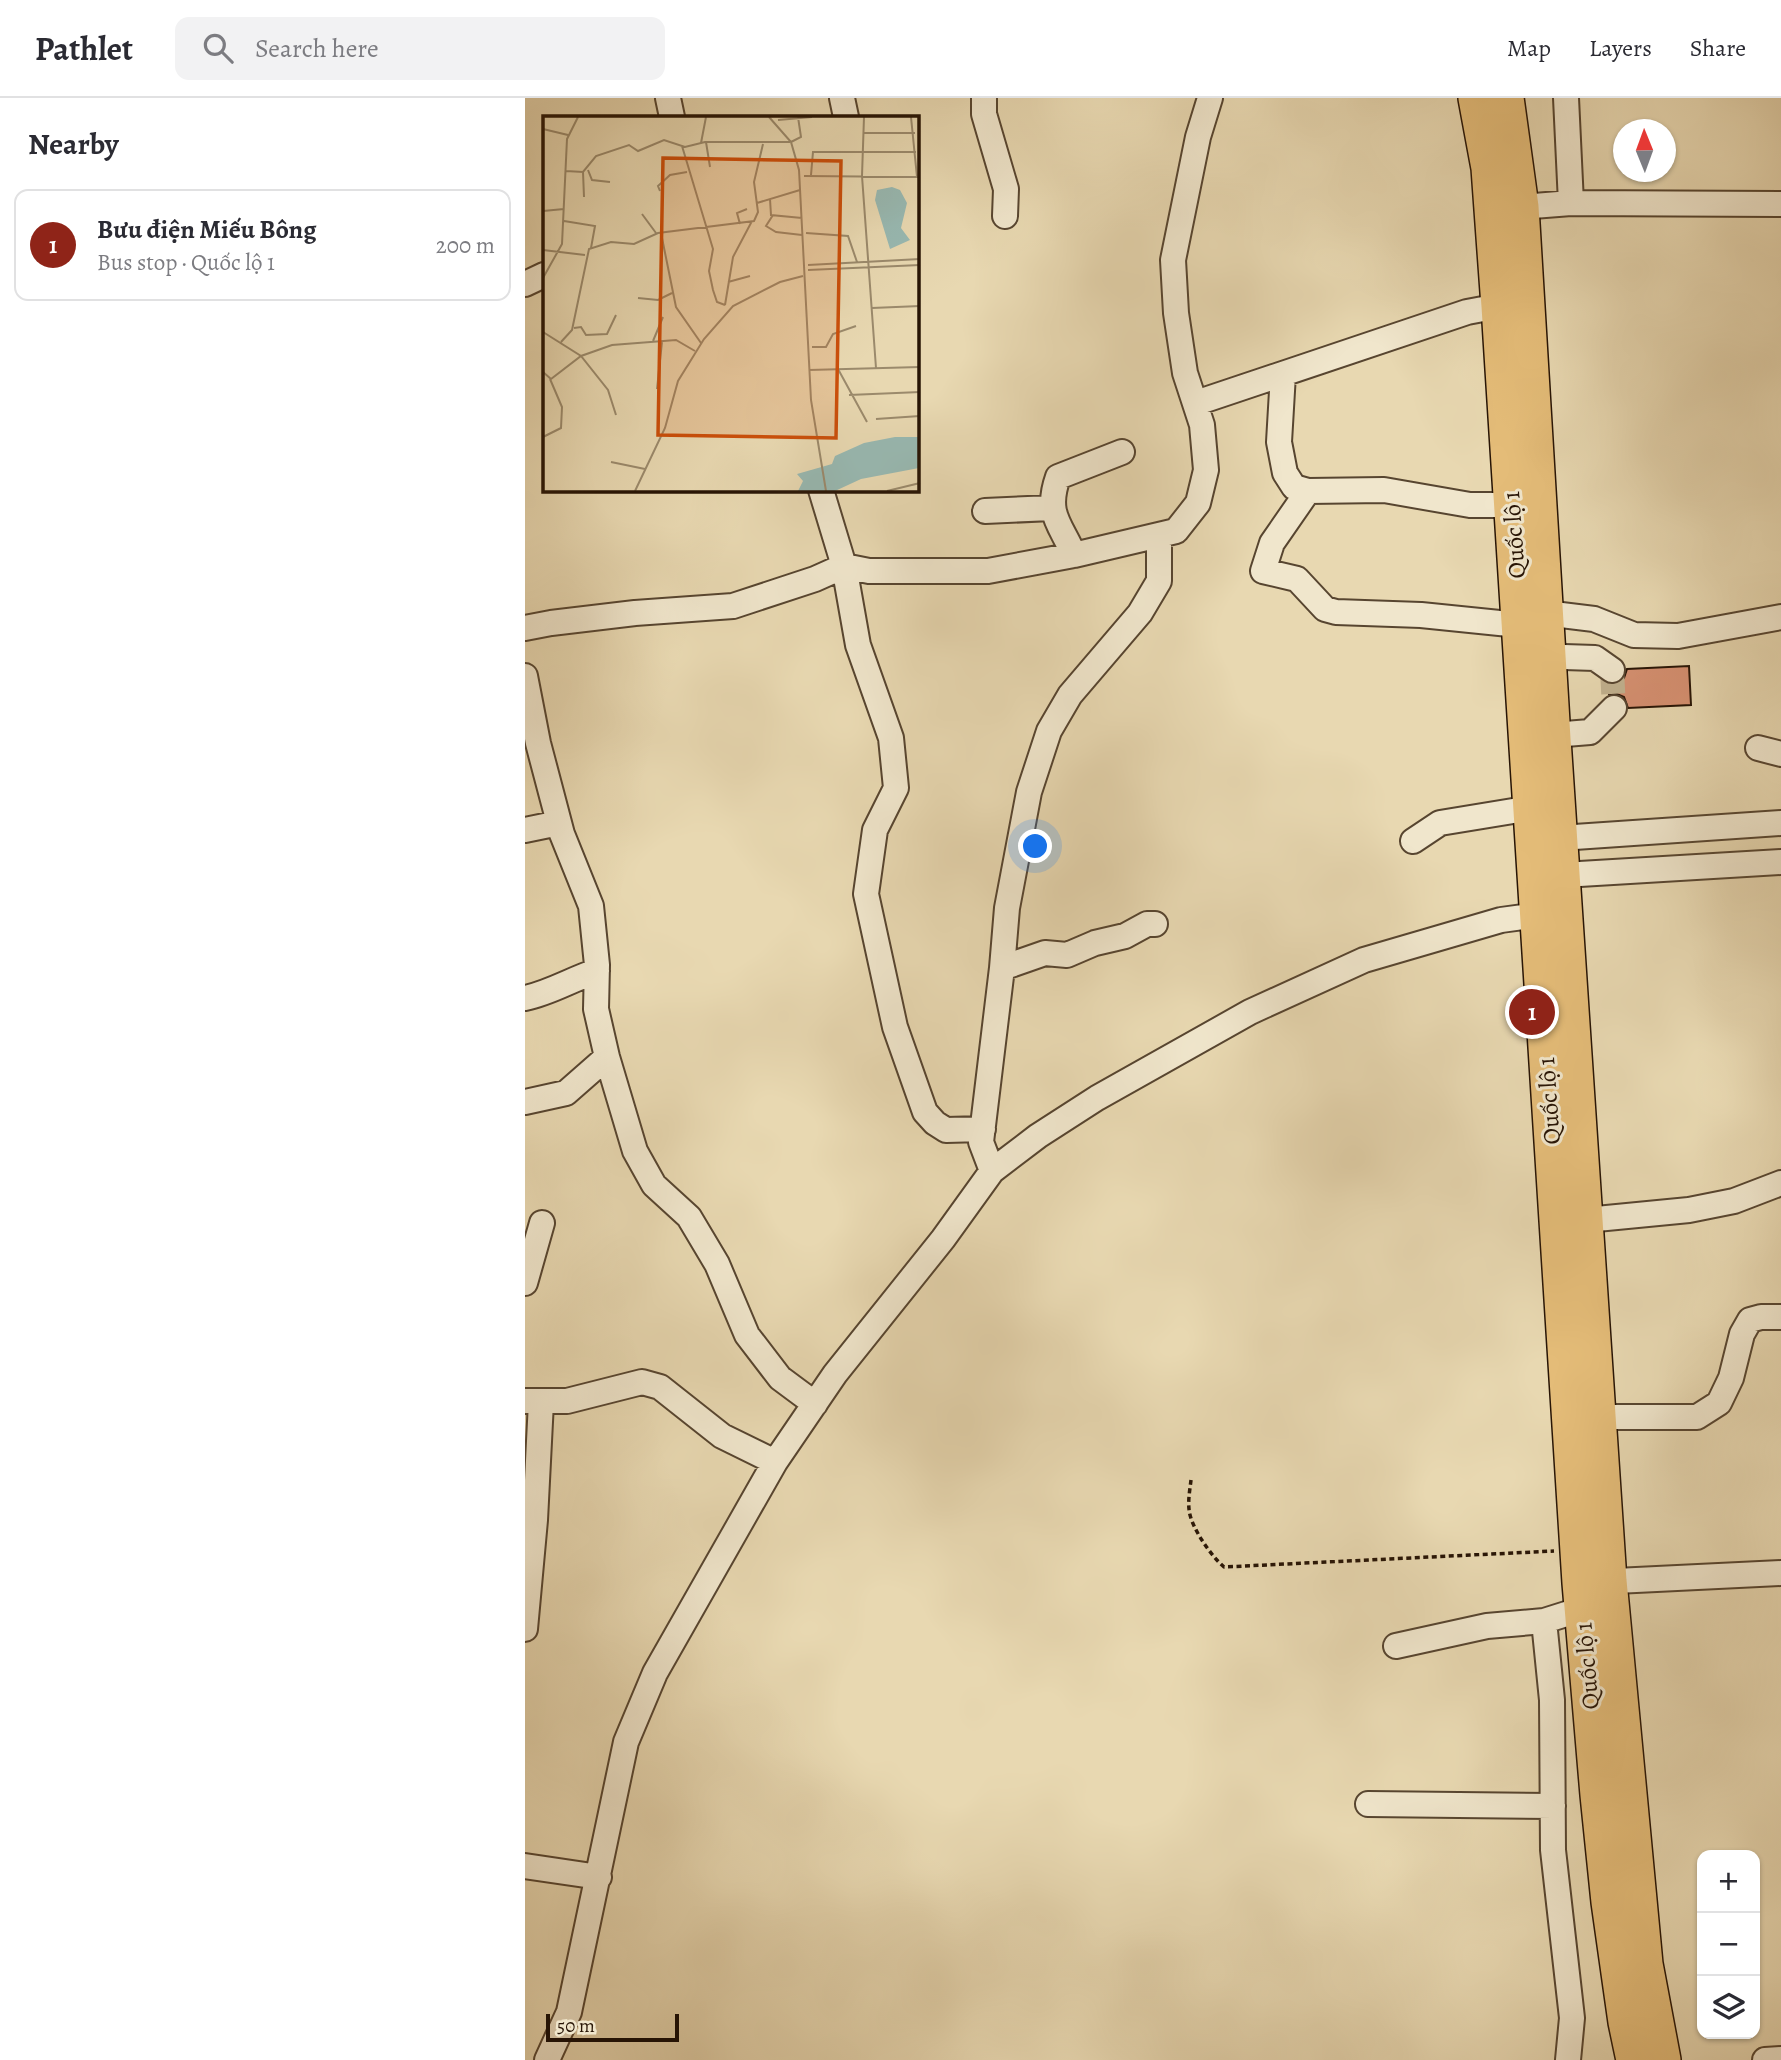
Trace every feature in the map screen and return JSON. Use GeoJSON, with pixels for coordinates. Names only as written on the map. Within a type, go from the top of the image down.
{"type":"FeatureCollection","features":[{"type":"Feature","properties":{"kind":"highway","name":"Quốc lộ 1"},"geometry":{"type":"LineString","coordinates":[[1476,98],[1489,168],[1512,505],[1553,735],[1563,875],[1552,916],[1578,1548],[1590,1591],[1645,1964],[1663,2060]]}},
{"type":"Feature","properties":{"kind":"highway","name":"Quốc lộ 1"},"geometry":{"type":"LineString","coordinates":[[1506,98],[1521,207],[1534,637],[1531,808],[1552,916],[1585,1220],[1598,1417],[1590,1591],[1598,1796],[1609,1902],[1626,2022],[1635,2060]]}},
{"type":"Feature","properties":{"kind":"street"},"geometry":{"type":"LineString","coordinates":[[668,98],[672,116]]}},
{"type":"Feature","properties":{"kind":"street"},"geometry":{"type":"LineString","coordinates":[[842,98],[846,116]]}},
{"type":"Feature","properties":{"kind":"street"},"geometry":{"type":"LineString","coordinates":[[984,98],[984,114],[1006,189],[1005,216]]}},
{"type":"Feature","properties":{"kind":"street"},"geometry":{"type":"LineString","coordinates":[[525,628],[635,613],[733,606],[815,579],[844,566],[869,571],[988,571],[1074,555],[1177,531],[1198,503],[1206,470],[1202,425],[1185,373],[1176,313],[1173,260],[1198,137],[1210,98]]}},
{"type":"Feature","properties":{"kind":"street"},"geometry":{"type":"LineString","coordinates":[[1566,98],[1571,203]]}},
{"type":"Feature","properties":{"kind":"street"},"geometry":{"type":"LineString","coordinates":[[1521,207],[1571,203],[1781,204]]}},
{"type":"Feature","properties":{"kind":"street"},"geometry":{"type":"LineString","coordinates":[[525,284],[543,275]]}},
{"type":"Feature","properties":{"kind":"street"},"geometry":{"type":"LineString","coordinates":[[1196,403],[1467,312],[1499,306]]}},
{"type":"Feature","properties":{"kind":"street"},"geometry":{"type":"LineString","coordinates":[[1283,374],[1279,442],[1285,473],[1294,486],[1308,491],[1384,490],[1470,505],[1512,505]]}},
{"type":"Feature","properties":{"kind":"street"},"geometry":{"type":"LineString","coordinates":[[1074,555],[1052,508],[1052,495],[1058,477],[1122,452]]}},
{"type":"Feature","properties":{"kind":"street"},"geometry":{"type":"LineString","coordinates":[[1308,491],[1272,543],[1263,571],[1297,579],[1325,609],[1336,612],[1422,615],[1534,637],[1595,658],[1612,670]]}},
{"type":"Feature","properties":{"kind":"street"},"geometry":{"type":"LineString","coordinates":[[822,492],[844,566],[858,645],[891,738],[896,788],[875,830],[866,894],[895,1027],[925,1112],[946,1130],[983,1129]]}},
{"type":"Feature","properties":{"kind":"street"},"geometry":{"type":"LineString","coordinates":[[985,511],[1052,508]]}},
{"type":"Feature","properties":{"kind":"street"},"geometry":{"type":"LineString","coordinates":[[992,1171],[981,1142],[1007,908],[1029,792],[1049,731],[1070,695],[1140,613],[1159,581],[1159,536]]}},
{"type":"Feature","properties":{"kind":"street"},"geometry":{"type":"LineString","coordinates":[[1534,637],[1594,619],[1634,635],[1678,636],[1781,617]]}},
{"type":"Feature","properties":{"kind":"street"},"geometry":{"type":"LineString","coordinates":[[525,676],[538,743],[559,823],[590,906],[597,971],[596,1009],[635,1152],[654,1185],[689,1217],[717,1264],[747,1335],[781,1378],[815,1404]]}},
{"type":"Feature","properties":{"kind":"street"},"geometry":{"type":"LineString","coordinates":[[1553,735],[1590,732],[1614,708]]}},
{"type":"Feature","properties":{"kind":"street"},"geometry":{"type":"LineString","coordinates":[[1413,841],[1440,823],[1531,808]]}},
{"type":"Feature","properties":{"kind":"street"},"geometry":{"type":"LineString","coordinates":[[525,830],[559,823]]}},
{"type":"Feature","properties":{"kind":"street"},"geometry":{"type":"LineString","coordinates":[[1560,838],[1781,823]]}},
{"type":"Feature","properties":{"kind":"street"},"geometry":{"type":"LineString","coordinates":[[1563,875],[1781,862]]}},
{"type":"Feature","properties":{"kind":"street"},"geometry":{"type":"LineString","coordinates":[[547,2060],[569,2012],[626,1742],[655,1673],[775,1462],[835,1374],[943,1239],[992,1171],[1038,1136],[1097,1098],[1250,1012],[1364,960],[1501,920],[1552,916]]}},
{"type":"Feature","properties":{"kind":"street"},"geometry":{"type":"LineString","coordinates":[[1002,968],[1045,953],[1067,955],[1095,943],[1125,936],[1147,924],[1154,925]]}},
{"type":"Feature","properties":{"kind":"street"},"geometry":{"type":"LineString","coordinates":[[525,998],[597,971]]}},
{"type":"Feature","properties":{"kind":"street"},"geometry":{"type":"LineString","coordinates":[[525,1102],[566,1093],[607,1056]]}},
{"type":"Feature","properties":{"kind":"street"},"geometry":{"type":"LineString","coordinates":[[1585,1220],[1689,1210],[1734,1201],[1781,1183]]}},
{"type":"Feature","properties":{"kind":"street"},"geometry":{"type":"LineString","coordinates":[[525,1283],[542,1223]]}},
{"type":"Feature","properties":{"kind":"street"},"geometry":{"type":"LineString","coordinates":[[1598,1417],[1697,1417],[1719,1403],[1731,1378],[1742,1334],[1750,1320],[1781,1317]]}},
{"type":"Feature","properties":{"kind":"street"},"geometry":{"type":"LineString","coordinates":[[525,1629],[535,1520],[533,1401],[567,1401],[642,1382],[660,1387],[722,1436],[775,1462]]}},
{"type":"Feature","properties":{"kind":"street"},"geometry":{"type":"LineString","coordinates":[[1396,1646],[1487,1626],[1544,1621],[1590,1591],[1781,1573]]}},
{"type":"Feature","properties":{"kind":"street"},"geometry":{"type":"LineString","coordinates":[[1544,1621],[1552,1700],[1553,1850],[1572,2018],[1568,2060]]}},
{"type":"Feature","properties":{"kind":"street"},"geometry":{"type":"LineString","coordinates":[[1368,1804],[1553,1806]]}},
{"type":"Feature","properties":{"kind":"street"},"geometry":{"type":"LineString","coordinates":[[525,1866],[599,1877]]}},
{"type":"Feature","properties":{"kind":"street"},"geometry":{"type":"LineString","coordinates":[[1765,2060],[1781,2059]]}},
{"type":"Feature","properties":{"kind":"path"},"geometry":{"type":"LineString","coordinates":[[1191,1480],[1189,1512],[1203,1542],[1224,1567],[1501,1555],[1578,1548]]}},
{"type":"Feature","properties":{"kind":"building"},"geometry":{"type":"Polygon","coordinates":[[[1689,666],[1691,705],[1628,708],[1624,697],[1609,694],[1609,684],[1619,683],[1627,669],[1689,666]]]}},
{"type":"Feature","properties":{"kind":"tunnel"},"geometry":{"type":"LineString","coordinates":[[1612,670],[1614,708]]}},
{"type":"Feature","properties":{"kind":"place","name":"Bưu điện Miếu Bông"},"geometry":{"type":"Point","coordinates":[1532,1012]}}]}
